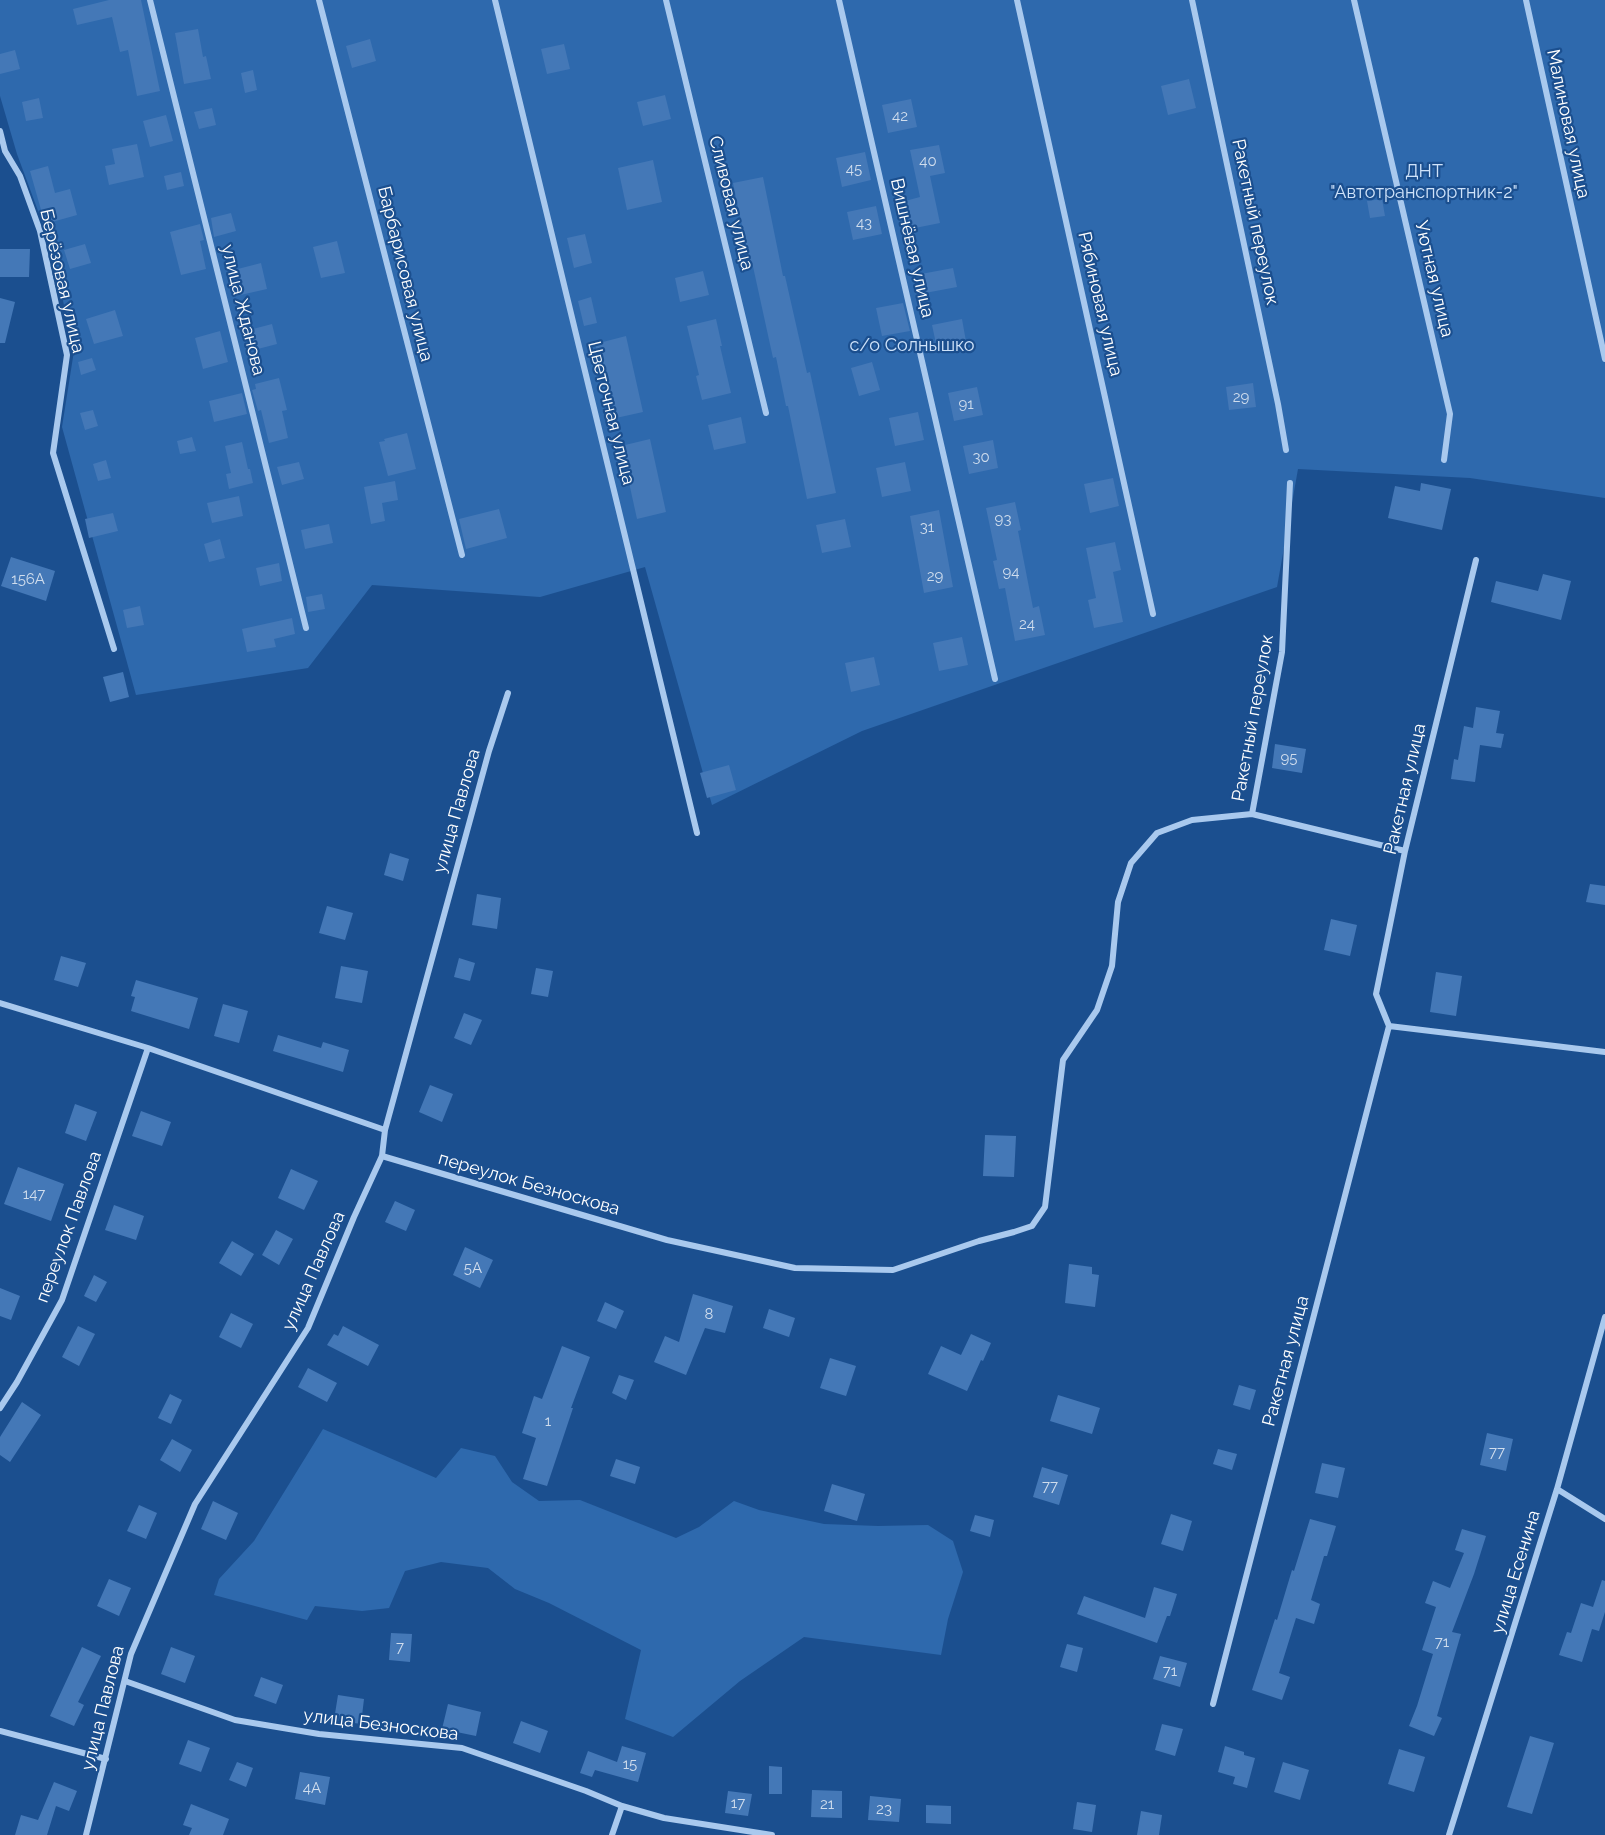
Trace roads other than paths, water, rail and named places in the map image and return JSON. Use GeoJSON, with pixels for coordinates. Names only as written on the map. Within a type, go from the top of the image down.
{"type":"FeatureCollection","features":[{"type":"Feature","properties":{"kind":"street","name":"улица Жданова"},"geometry":{"type":"LineString","coordinates":[[150,0],[306,628]]}},
{"type":"Feature","properties":{"kind":"street","name":"Барбарисовая улица"},"geometry":{"type":"LineString","coordinates":[[319,0],[462,555]]}},
{"type":"Feature","properties":{"kind":"street","name":"Цветочная улица"},"geometry":{"type":"LineString","coordinates":[[495,0],[697,833]]}},
{"type":"Feature","properties":{"kind":"street","name":"Сливовая улица"},"geometry":{"type":"LineString","coordinates":[[666,0],[766,413]]}},
{"type":"Feature","properties":{"kind":"street","name":"Вишнёвая улица"},"geometry":{"type":"LineString","coordinates":[[839,0],[995,679]]}},
{"type":"Feature","properties":{"kind":"street","name":"Рябиновая улица"},"geometry":{"type":"LineString","coordinates":[[1017,0],[1153,614]]}},
{"type":"Feature","properties":{"kind":"street","name":"Ракетный переулок"},"geometry":{"type":"LineString","coordinates":[[1192,0],[1287,450]]}},
{"type":"Feature","properties":{"kind":"street","name":"Уютная улица"},"geometry":{"type":"LineString","coordinates":[[1354,0],[1450,414],[1444,460]]}},
{"type":"Feature","properties":{"kind":"street","name":"Малиновая улица"},"geometry":{"type":"LineString","coordinates":[[1526,0],[1605,359]]}},
{"type":"Feature","properties":{"kind":"street","name":"Берёзовая улица"},"geometry":{"type":"LineString","coordinates":[[0,131],[5,151],[20,176],[40,231],[67,355],[53,453],[114,649]]}},
{"type":"Feature","properties":{"kind":"street","name":"Ракетный переулок"},"geometry":{"type":"LineString","coordinates":[[1252,814],[1282,652],[1290,483]]}},
{"type":"Feature","properties":{"kind":"street","name":"Ракетная улица"},"geometry":{"type":"LineString","coordinates":[[1213,1704],[1389,1026],[1376,994],[1405,851],[1476,560]]}},
{"type":"Feature","properties":{"kind":"street","name":"улица Павлова"},"geometry":{"type":"LineString","coordinates":[[87,1835],[131,1654],[195,1504],[308,1328],[382,1156],[385,1130],[489,751],[508,693]]}},
{"type":"Feature","properties":{"kind":"street","name":"Ракетный переулок"},"geometry":{"type":"LineString","coordinates":[[667,1240],[795,1268],[892,1270],[1032,1226],[1045,1208],[1063,1060],[1097,1010],[1112,966],[1118,902],[1131,863],[1157,833],[1192,820],[1252,814],[1405,851]]}},
{"type":"Feature","properties":{"kind":"street"},"geometry":{"type":"LineString","coordinates":[[0,1003],[148,1048],[385,1130]]}},
{"type":"Feature","properties":{"kind":"street"},"geometry":{"type":"LineString","coordinates":[[1389,1026],[1605,1052]]}},
{"type":"Feature","properties":{"kind":"street","name":"переулок Павлова"},"geometry":{"type":"LineString","coordinates":[[0,1408],[62,1300],[148,1048]]}},
{"type":"Feature","properties":{"kind":"street","name":"переулок Безноскова"},"geometry":{"type":"LineString","coordinates":[[382,1156],[667,1240]]}},
{"type":"Feature","properties":{"kind":"street","name":"улица Есенина"},"geometry":{"type":"LineString","coordinates":[[1449,1835],[1557,1489],[1605,1317]]}},
{"type":"Feature","properties":{"kind":"street"},"geometry":{"type":"LineString","coordinates":[[1557,1489],[1605,1519]]}},
{"type":"Feature","properties":{"kind":"street","name":"улица Безноскова"},"geometry":{"type":"LineString","coordinates":[[125,1681],[235,1720],[319,1734],[462,1748],[586,1791],[622,1806],[664,1818],[771,1835]]}},
{"type":"Feature","properties":{"kind":"street"},"geometry":{"type":"LineString","coordinates":[[0,1731],[106,1759]]}},
{"type":"Feature","properties":{"kind":"street"},"geometry":{"type":"LineString","coordinates":[[612,1835],[622,1806]]}},
{"type":"Feature","properties":{"kind":"park label","name":"ДНТ \"Автотранспортник-2\""},"geometry":{"type":"Point","coordinates":[1424,182]}},
{"type":"Feature","properties":{"kind":"park label","name":"с/о Солнышко"},"geometry":{"type":"Point","coordinates":[912,346]}}]}
